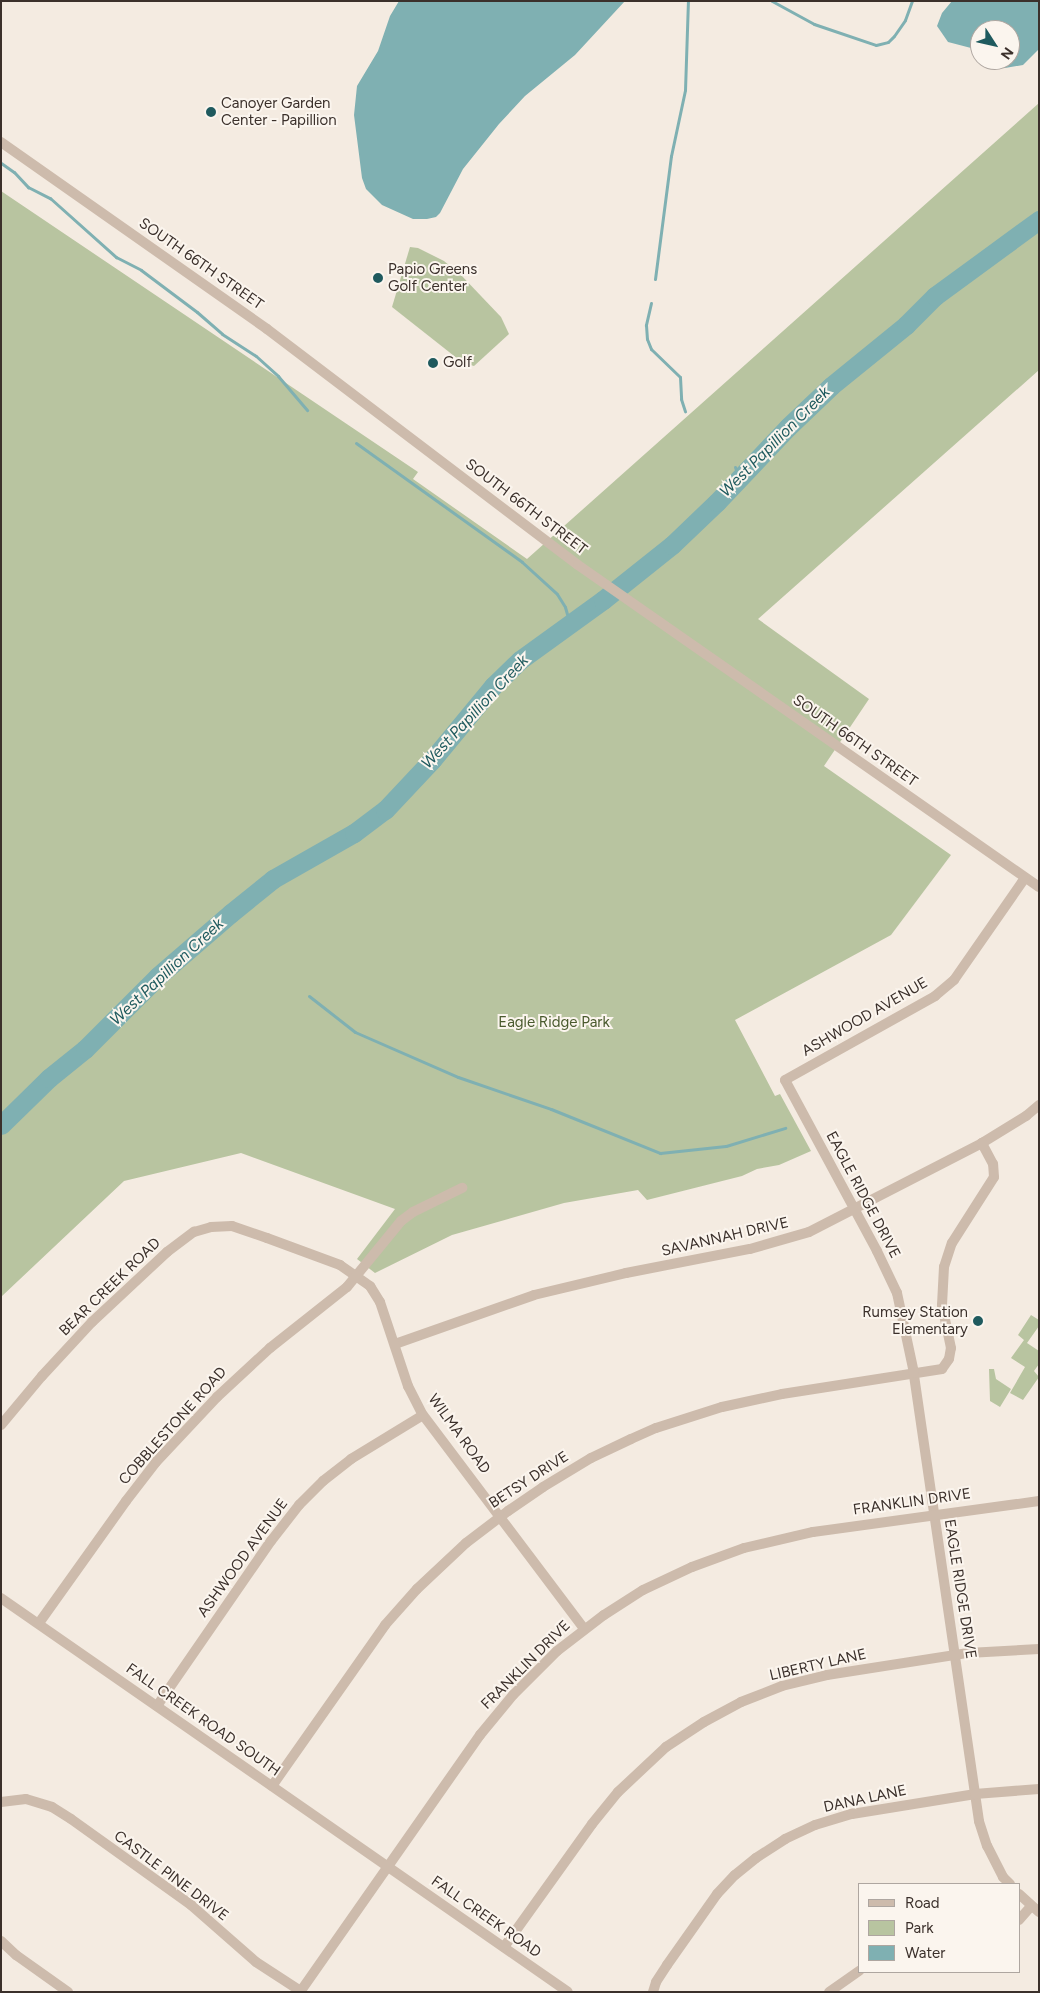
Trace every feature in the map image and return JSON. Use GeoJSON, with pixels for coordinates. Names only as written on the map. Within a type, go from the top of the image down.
{"type":"FeatureCollection","features":[{"type":"Feature","properties":{"kind":"street","name":"SOUTH 66TH STREET"},"geometry":{"type":"LineString","coordinates":[[1,142],[274,335],[578,565],[1039,887]]}},
{"type":"Feature","properties":{"kind":"street","name":"ASHWOOD AVENUE"},"geometry":{"type":"LineString","coordinates":[[785,1080],[935,996],[954,980],[1026,878]]}},
{"type":"Feature","properties":{"kind":"street","name":"EAGLE RIDGE DRIVE"},"geometry":{"type":"LineString","coordinates":[[785,1080],[855,1209],[897,1293],[914,1373],[933,1514],[980,1821],[987,1846],[1009,1883]]}},
{"type":"Feature","properties":{"kind":"street","name":"SAVANNAH DRIVE"},"geometry":{"type":"LineString","coordinates":[[395,1344],[534,1295],[626,1273],[750,1250],[809,1232],[982,1142],[1026,1116],[1039,1105]]}},
{"type":"Feature","properties":{"kind":"street","name":"BETSY DRIVE"},"geometry":{"type":"LineString","coordinates":[[272,1786],[385,1625],[417,1589],[466,1543],[501,1516],[591,1458],[656,1428],[722,1406],[942,1369],[949,1359],[951,1348],[942,1305],[944,1267],[952,1243],[994,1177],[993,1164],[982,1142]]}},
{"type":"Feature","properties":{"kind":"street","name":"COBBLESTONE ROAD"},"geometry":{"type":"LineString","coordinates":[[39,1624],[126,1500],[163,1455],[216,1397],[270,1348],[358,1276],[401,1221],[413,1212],[462,1188]]}},
{"type":"Feature","properties":{"kind":"street","name":"BEAR CREEK ROAD"},"geometry":{"type":"LineString","coordinates":[[1,1425],[42,1376],[92,1322],[167,1252],[194,1232],[211,1227],[232,1226],[267,1238]]}},
{"type":"Feature","properties":{"kind":"street","name":"WILMA ROAD"},"geometry":{"type":"LineString","coordinates":[[267,1238],[340,1265],[370,1286],[380,1302],[408,1386],[423,1415],[501,1516],[584,1629]]}},
{"type":"Feature","properties":{"kind":"street","name":"ASHWOOD AVENUE"},"geometry":{"type":"LineString","coordinates":[[157,1706],[271,1541],[300,1505],[323,1481],[351,1459],[423,1415]]}},
{"type":"Feature","properties":{"kind":"street","name":"FRANKLIN DRIVE"},"geometry":{"type":"LineString","coordinates":[[301,1992],[480,1735],[513,1695],[557,1651],[584,1629],[643,1590],[692,1567],[744,1548],[813,1532],[933,1514],[1039,1501]]}},
{"type":"Feature","properties":{"kind":"street","name":"FALL CREEK ROAD SOUTH"},"geometry":{"type":"LineString","coordinates":[[1,1598],[387,1867]]}},
{"type":"Feature","properties":{"kind":"street","name":"LIBERTY LANE"},"geometry":{"type":"LineString","coordinates":[[504,1947],[592,1824],[618,1792],[666,1747],[704,1722],[740,1702],[782,1686],[827,1675],[956,1655],[1039,1648]]}},
{"type":"Feature","properties":{"kind":"street","name":"DANA LANE"},"geometry":{"type":"LineString","coordinates":[[653,1992],[656,1982],[666,1965],[717,1894],[734,1875],[756,1858],[785,1840],[815,1825],[852,1814],[975,1794],[1039,1789]]}},
{"type":"Feature","properties":{"kind":"street","name":"CASTLE PINE DRIVE"},"geometry":{"type":"LineString","coordinates":[[1,1802],[26,1799],[52,1807],[71,1819],[191,1905],[256,1962],[301,1992]]}},
{"type":"Feature","properties":{"kind":"street","name":"FALL CREEK ROAD"},"geometry":{"type":"LineString","coordinates":[[387,1867],[568,1992]]}},
{"type":"Feature","properties":{"kind":"street"},"geometry":{"type":"LineString","coordinates":[[1020,1895],[1035,1910],[1020,1919]]}},
{"type":"Feature","properties":{"kind":"street"},"geometry":{"type":"LineString","coordinates":[[1,1942],[16,1956],[68,1992]]}},
{"type":"Feature","properties":{"kind":"street"},"geometry":{"type":"LineString","coordinates":[[829,1992],[858,1972]]}},
{"type":"Feature","properties":{"kind":"green space","name":"Eagle Ridge Park"},"geometry":{"type":"Polygon","coordinates":[[[1039,103],[1039,370],[758,619],[869,699],[824,766],[951,855],[891,935],[735,1020],[775,1096],[780,1094],[811,1151],[779,1165],[757,1169],[742,1176],[647,1200],[638,1190],[564,1203],[452,1235],[375,1273],[357,1259],[395,1209],[241,1153],[124,1181],[1,1297],[1,191],[418,472],[413,479],[527,559],[1039,103]]]}},
{"type":"Feature","properties":{"kind":"green space"},"geometry":{"type":"Polygon","coordinates":[[[410,247],[418,248],[444,261],[461,275],[501,317],[509,334],[474,366],[463,363],[392,307],[410,247]]]}},
{"type":"Feature","properties":{"kind":"green space"},"geometry":{"type":"Polygon","coordinates":[[[1031,1315],[1039,1320],[1039,1326],[1027,1343],[1039,1351],[1039,1364],[1034,1371],[1039,1377],[1023,1400],[1010,1393],[1025,1367],[1011,1358],[1024,1340],[1018,1335],[1031,1315]]]}},
{"type":"Feature","properties":{"kind":"green space"},"geometry":{"type":"Polygon","coordinates":[[[989,1369],[994,1369],[996,1379],[1011,1389],[1000,1407],[990,1401],[989,1369]]]}},
{"type":"Feature","properties":{"kind":"water"},"geometry":{"type":"Polygon","coordinates":[[[399,1],[625,1],[575,55],[525,96],[499,124],[463,169],[440,213],[436,217],[427,219],[413,219],[382,205],[366,189],[362,178],[354,115],[357,86],[378,51],[390,16],[399,1]]]}},
{"type":"Feature","properties":{"kind":"water"},"geometry":{"type":"Polygon","coordinates":[[[952,1],[1039,1],[1039,49],[1023,65],[1020,66],[1020,20],[970,20],[970,48],[948,42],[937,26],[942,13],[952,1]]]}},
{"type":"Feature","properties":{"kind":"waterway"},"geometry":{"type":"LineString","coordinates":[[655,279],[671,156],[685,90],[688,1]]}},
{"type":"Feature","properties":{"kind":"waterway"},"geometry":{"type":"LineString","coordinates":[[772,1],[814,24],[876,45],[888,42],[894,36],[905,20],[912,1]]}},
{"type":"Feature","properties":{"kind":"waterway"},"geometry":{"type":"LineString","coordinates":[[1,163],[14,172],[28,187],[50,198],[116,257],[141,270],[197,312],[222,334],[256,356],[278,376],[307,410]]}},
{"type":"Feature","properties":{"kind":"waterway","name":"West Papillion Creek"},"geometry":{"type":"LineString","coordinates":[[1,1125],[49,1078],[85,1049],[158,976],[231,913],[273,879],[354,833],[385,810],[432,760],[493,686],[520,660],[603,600],[672,545],[831,386],[906,325],[935,296],[1039,220]]}},
{"type":"Feature","properties":{"kind":"waterway"},"geometry":{"type":"LineString","coordinates":[[651,303],[646,325],[647,339],[651,349],[680,377],[681,399],[685,411]]}},
{"type":"Feature","properties":{"kind":"waterway"},"geometry":{"type":"LineString","coordinates":[[356,443],[522,562],[557,594],[565,607],[570,624]]}},
{"type":"Feature","properties":{"kind":"waterway"},"geometry":{"type":"LineString","coordinates":[[735,467],[739,478]]}},
{"type":"Feature","properties":{"kind":"waterway"},"geometry":{"type":"LineString","coordinates":[[309,996],[355,1032],[458,1077],[551,1109],[660,1153],[726,1146],[785,1128]]}},
{"type":"Feature","properties":{"kind":"place","name":"Canoyer Garden Center - Papillion"},"geometry":{"type":"Point","coordinates":[211,112]}},
{"type":"Feature","properties":{"kind":"place","name":"Papio Greens Golf Center"},"geometry":{"type":"Point","coordinates":[378,278]}},
{"type":"Feature","properties":{"kind":"place","name":"Golf"},"geometry":{"type":"Point","coordinates":[433,363]}},
{"type":"Feature","properties":{"kind":"place","name":"Rumsey Station Elementary"},"geometry":{"type":"Point","coordinates":[978,1321]}}]}
